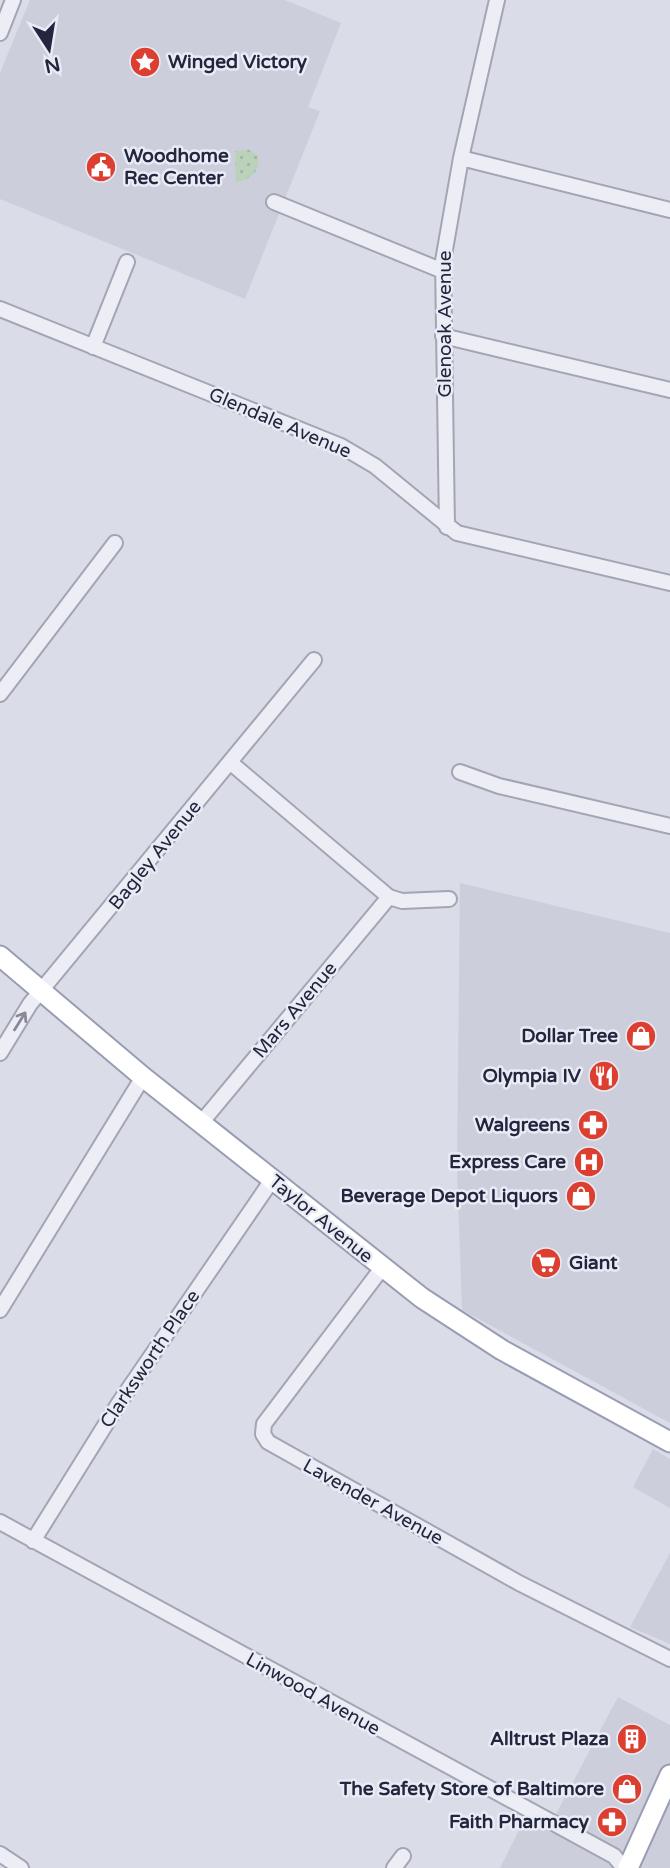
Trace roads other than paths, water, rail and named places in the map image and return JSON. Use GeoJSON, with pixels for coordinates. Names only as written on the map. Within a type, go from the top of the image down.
{"type":"FeatureCollection","features":[{"type":"Feature","properties":{"kind":"main road","name":"Taylor Avenue"},"geometry":{"type":"LineString","coordinates":[[0,956],[143,1077],[382,1268],[473,1333],[670,1442]]}},
{"type":"Feature","properties":{"kind":"main road"},"geometry":{"type":"LineString","coordinates":[[626,1868],[670,1774]]}},
{"type":"Feature","properties":{"kind":"street"},"geometry":{"type":"LineString","coordinates":[[0,33],[13,0]]}},
{"type":"Feature","properties":{"kind":"street","name":"Glenoak Avenue"},"geometry":{"type":"LineString","coordinates":[[447,527],[443,336],[446,231],[497,0]]}},
{"type":"Feature","properties":{"kind":"street"},"geometry":{"type":"LineString","coordinates":[[461,158],[670,210]]}},
{"type":"Feature","properties":{"kind":"street"},"geometry":{"type":"LineString","coordinates":[[274,202],[443,271]]}},
{"type":"Feature","properties":{"kind":"street"},"geometry":{"type":"LineString","coordinates":[[93,347],[127,262]]}},
{"type":"Feature","properties":{"kind":"street","name":"Glendale Avenue"},"geometry":{"type":"LineString","coordinates":[[0,309],[355,453],[390,477],[457,533],[670,583]]}},
{"type":"Feature","properties":{"kind":"street"},"geometry":{"type":"LineString","coordinates":[[443,336],[670,390]]}},
{"type":"Feature","properties":{"kind":"street"},"geometry":{"type":"LineString","coordinates":[[0,694],[116,543]]}},
{"type":"Feature","properties":{"kind":"street","name":"Bagley Avenue"},"geometry":{"type":"LineString","coordinates":[[0,1053],[42,991],[314,660]]}},
{"type":"Feature","properties":{"kind":"street"},"geometry":{"type":"LineString","coordinates":[[231,763],[389,897],[402,901],[449,899]]}},
{"type":"Feature","properties":{"kind":"street"},"geometry":{"type":"LineString","coordinates":[[460,772],[499,786],[670,825]]}},
{"type":"Feature","properties":{"kind":"street","name":"Mars Avenue"},"geometry":{"type":"LineString","coordinates":[[201,1123],[389,897]]}},
{"type":"Feature","properties":{"kind":"street"},"geometry":{"type":"LineString","coordinates":[[0,1310],[143,1077]]}},
{"type":"Feature","properties":{"kind":"street","name":"Clarksworth Place"},"geometry":{"type":"LineString","coordinates":[[33,1541],[127,1392],[272,1180]]}},
{"type":"Feature","properties":{"kind":"street","name":"Lavender Avenue"},"geometry":{"type":"LineString","coordinates":[[382,1268],[264,1424],[263,1434],[268,1442],[519,1583],[670,1659]]}},
{"type":"Feature","properties":{"kind":"street","name":"Linwood Avenue"},"geometry":{"type":"LineString","coordinates":[[0,1522],[614,1856],[626,1868]]}},
{"type":"Feature","properties":{"kind":"street"},"geometry":{"type":"LineString","coordinates":[[0,1854],[21,1868]]}},
{"type":"Feature","properties":{"kind":"place","name":"Winged Victory"},"geometry":{"type":"Point","coordinates":[145,62]}},
{"type":"Feature","properties":{"kind":"place","name":"Woodhome Rec Center"},"geometry":{"type":"Point","coordinates":[101,167]}},
{"type":"Feature","properties":{"kind":"place","name":"Dollar Tree"},"geometry":{"type":"Point","coordinates":[641,1036]}},
{"type":"Feature","properties":{"kind":"place","name":"Olympia IV"},"geometry":{"type":"Point","coordinates":[604,1076]}},
{"type":"Feature","properties":{"kind":"place","name":"Walgreens"},"geometry":{"type":"Point","coordinates":[593,1125]}},
{"type":"Feature","properties":{"kind":"place","name":"Express Care"},"geometry":{"type":"Point","coordinates":[589,1162]}},
{"type":"Feature","properties":{"kind":"place","name":"Beverage Depot Liquors"},"geometry":{"type":"Point","coordinates":[581,1196]}},
{"type":"Feature","properties":{"kind":"place","name":"Giant"},"geometry":{"type":"Point","coordinates":[546,1263]}},
{"type":"Feature","properties":{"kind":"place","name":"Alltrust Plaza"},"geometry":{"type":"Point","coordinates":[632,1739]}},
{"type":"Feature","properties":{"kind":"place","name":"The Safety Store of Baltimore"},"geometry":{"type":"Point","coordinates":[627,1789]}},
{"type":"Feature","properties":{"kind":"place","name":"Faith Pharmacy"},"geometry":{"type":"Point","coordinates":[612,1822]}}]}
